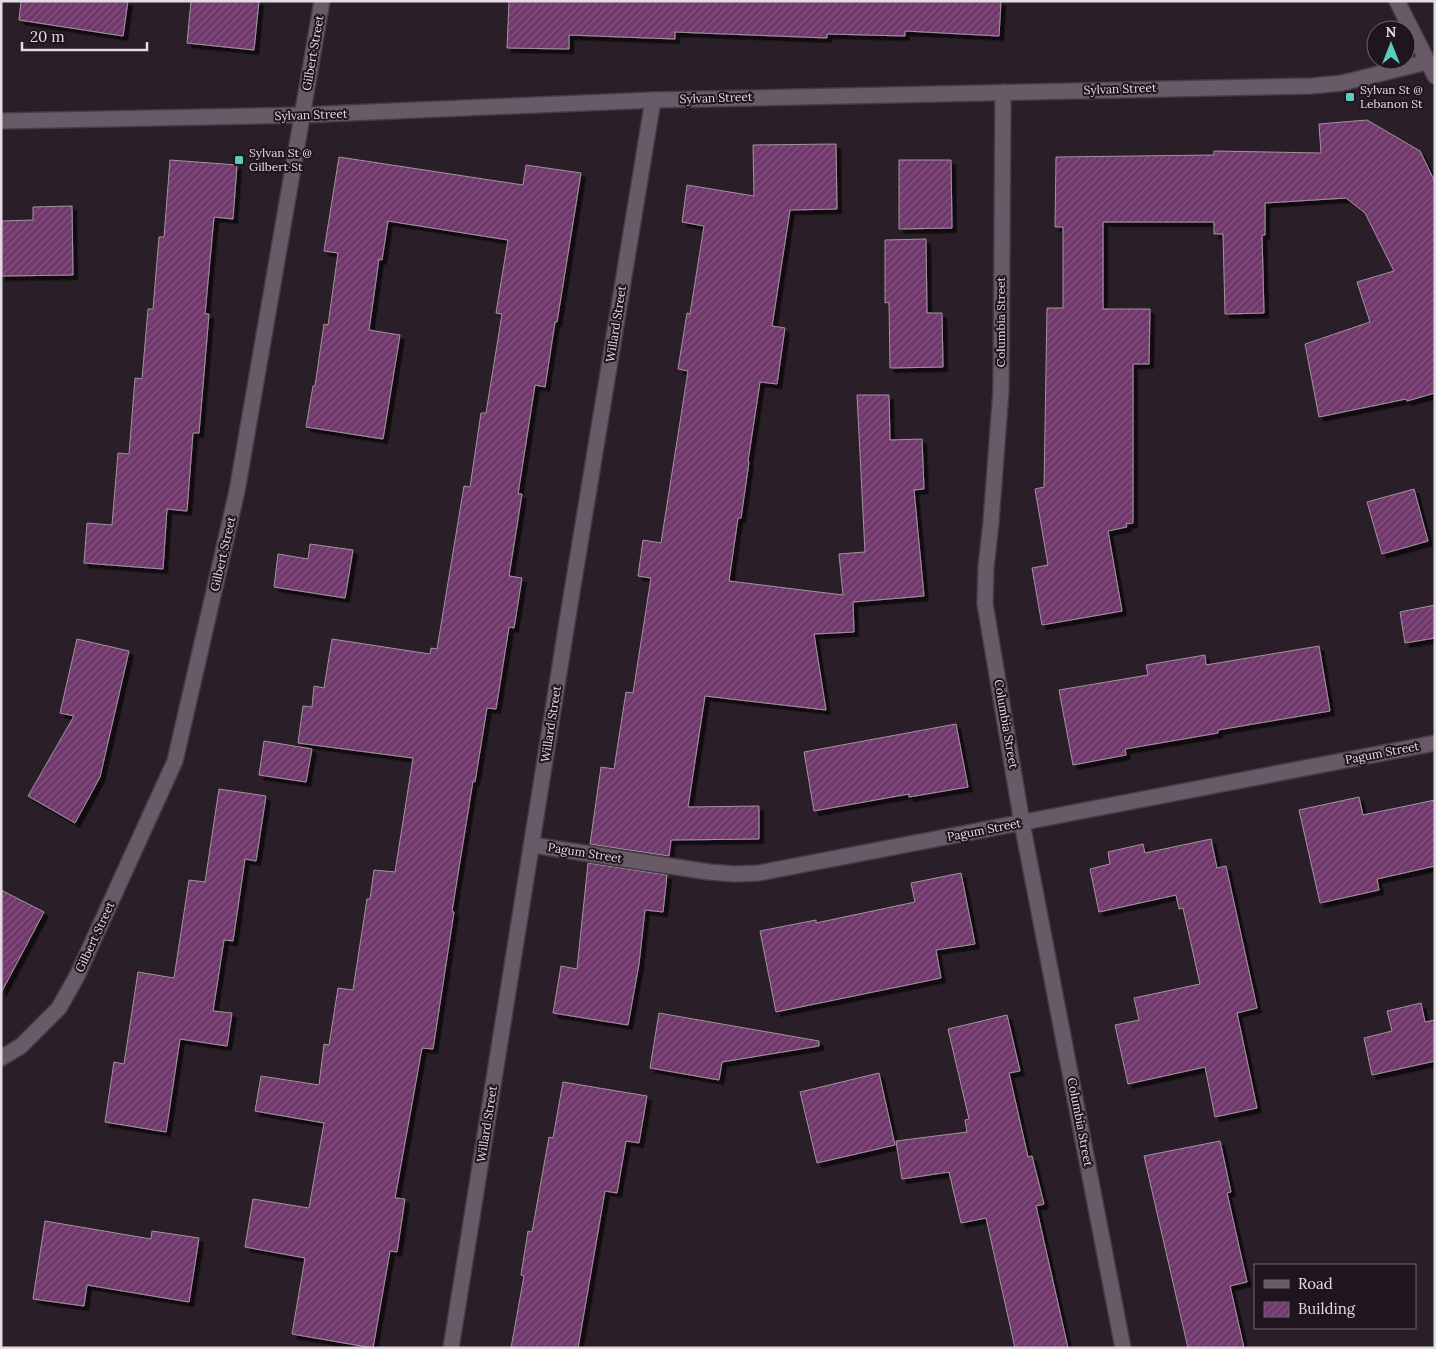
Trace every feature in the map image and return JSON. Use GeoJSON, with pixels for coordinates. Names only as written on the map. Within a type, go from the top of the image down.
{"type":"FeatureCollection","features":[{"type":"Feature","properties":{"kind":"street","name":"Gilbert Street"},"geometry":{"type":"LineString","coordinates":[[1,1058],[21,1046],[59,1008],[77,976],[175,761],[237,491],[322,1]]}},
{"type":"Feature","properties":{"kind":"street"},"geometry":{"type":"LineString","coordinates":[[1397,1],[1435,76]]}},
{"type":"Feature","properties":{"kind":"street","name":"Sylvan Street"},"geometry":{"type":"LineString","coordinates":[[1,121],[302,115],[653,100],[1342,84],[1427,62]]}},
{"type":"Feature","properties":{"kind":"street","name":"Columbia Street"},"geometry":{"type":"LineString","coordinates":[[1003,92],[1001,390],[986,567],[985,604],[1022,822],[1123,1348]]}},
{"type":"Feature","properties":{"kind":"street","name":"Willard Street"},"geometry":{"type":"LineString","coordinates":[[452,1348],[653,100]]}},
{"type":"Feature","properties":{"kind":"street","name":"Pagum Street"},"geometry":{"type":"LineString","coordinates":[[532,845],[709,872],[759,873],[1435,743]]}},
{"type":"Feature","properties":{"kind":"building"},"geometry":{"type":"Polygon","coordinates":[[[21,1],[128,1],[123,36],[19,20],[21,1]]]}},
{"type":"Feature","properties":{"kind":"building"},"geometry":{"type":"Polygon","coordinates":[[[191,1],[259,1],[254,50],[187,43],[191,1]]]}},
{"type":"Feature","properties":{"kind":"building"},"geometry":{"type":"Polygon","coordinates":[[[509,1],[1001,1],[999,36],[905,31],[905,36],[827,34],[827,38],[675,32],[675,39],[569,35],[569,49],[507,48],[509,1]]]}},
{"type":"Feature","properties":{"kind":"building"},"geometry":{"type":"Polygon","coordinates":[[[1367,120],[1420,151],[1435,182],[1435,393],[1407,401],[1406,399],[1319,417],[1305,344],[1370,322],[1357,282],[1394,271],[1365,213],[1346,198],[1265,203],[1265,235],[1262,235],[1264,313],[1225,314],[1223,234],[1214,234],[1214,222],[1103,222],[1103,309],[1150,309],[1149,364],[1133,364],[1133,523],[1126,524],[1127,527],[1108,531],[1122,611],[1042,625],[1032,568],[1048,565],[1035,489],[1044,487],[1047,308],[1063,308],[1063,227],[1055,227],[1056,157],[1214,155],[1214,151],[1321,153],[1319,124],[1367,120]]]}},
{"type":"Feature","properties":{"kind":"building"},"geometry":{"type":"Polygon","coordinates":[[[836,144],[837,209],[790,210],[772,326],[785,328],[777,384],[760,382],[741,518],[738,518],[729,581],[843,595],[839,554],[865,552],[857,395],[889,395],[890,440],[922,439],[924,489],[914,490],[924,596],[853,602],[854,632],[814,634],[826,710],[705,696],[688,807],[759,806],[759,839],[671,840],[669,856],[590,844],[601,767],[614,769],[626,692],[633,693],[651,578],[638,576],[643,540],[661,543],[688,371],[678,369],[687,313],[690,314],[704,226],[682,222],[687,185],[754,196],[753,145],[836,144]]]}},
{"type":"Feature","properties":{"kind":"building"},"geometry":{"type":"Polygon","coordinates":[[[339,157],[523,185],[526,165],[581,173],[545,387],[535,385],[518,494],[522,494],[509,576],[522,578],[514,628],[509,627],[496,709],[487,708],[452,911],[454,912],[433,1049],[422,1048],[395,1198],[405,1199],[397,1252],[390,1251],[373,1348],[292,1334],[305,1258],[245,1247],[253,1199],[309,1208],[324,1123],[255,1111],[261,1076],[319,1085],[324,1044],[329,1045],[338,988],[353,990],[367,899],[370,899],[374,870],[395,872],[413,758],[298,743],[303,706],[312,707],[314,686],[324,688],[332,639],[430,654],[431,648],[437,649],[464,486],[470,487],[481,413],[486,413],[502,314],[496,313],[508,240],[388,221],[382,260],[379,259],[369,330],[400,335],[383,439],[306,427],[313,386],[315,386],[324,324],[328,325],[338,253],[324,251],[339,157]]]}},
{"type":"Feature","properties":{"kind":"building"},"geometry":{"type":"Polygon","coordinates":[[[170,160],[237,165],[233,219],[214,217],[205,314],[209,314],[199,433],[193,433],[187,511],[167,509],[163,569],[84,563],[87,523],[112,525],[118,453],[129,454],[135,378],[142,379],[148,309],[153,309],[159,237],[164,237],[170,160]]]}},
{"type":"Feature","properties":{"kind":"building"},"geometry":{"type":"Polygon","coordinates":[[[899,160],[951,160],[952,228],[899,229],[899,160]]]}},
{"type":"Feature","properties":{"kind":"building"},"geometry":{"type":"Polygon","coordinates":[[[72,206],[73,275],[1,276],[1,221],[33,220],[33,207],[72,206]]]}},
{"type":"Feature","properties":{"kind":"building"},"geometry":{"type":"Polygon","coordinates":[[[926,239],[927,313],[942,313],[943,367],[890,368],[889,302],[885,303],[885,240],[926,239]]]}},
{"type":"Feature","properties":{"kind":"building"},"geometry":{"type":"Polygon","coordinates":[[[1414,489],[1428,541],[1382,554],[1367,502],[1414,489]]]}},
{"type":"Feature","properties":{"kind":"building"},"geometry":{"type":"Polygon","coordinates":[[[310,544],[353,550],[345,598],[274,587],[278,554],[308,559],[310,544]]]}},
{"type":"Feature","properties":{"kind":"building"},"geometry":{"type":"Polygon","coordinates":[[[1435,605],[1435,638],[1405,643],[1400,612],[1435,605]]]}},
{"type":"Feature","properties":{"kind":"building"},"geometry":{"type":"Polygon","coordinates":[[[77,639],[129,651],[100,777],[75,823],[28,796],[74,716],[60,713],[77,639]]]}},
{"type":"Feature","properties":{"kind":"building"},"geometry":{"type":"Polygon","coordinates":[[[1319,646],[1330,711],[1218,730],[1218,733],[1125,749],[1126,755],[1073,765],[1059,690],[1148,675],[1146,665],[1205,655],[1206,665],[1319,646]]]}},
{"type":"Feature","properties":{"kind":"building"},"geometry":{"type":"Polygon","coordinates":[[[956,724],[968,787],[909,797],[909,794],[814,811],[804,752],[956,724]]]}},
{"type":"Feature","properties":{"kind":"building"},"geometry":{"type":"Polygon","coordinates":[[[264,741],[312,749],[306,782],[259,775],[264,741]]]}},
{"type":"Feature","properties":{"kind":"building"},"geometry":{"type":"Polygon","coordinates":[[[219,789],[266,796],[256,861],[245,859],[233,941],[224,940],[213,1011],[232,1013],[227,1046],[180,1039],[166,1132],[105,1122],[114,1062],[124,1064],[138,972],[174,978],[189,880],[205,882],[219,789]]]}},
{"type":"Feature","properties":{"kind":"building"},"geometry":{"type":"Polygon","coordinates":[[[1359,797],[1363,815],[1435,800],[1435,866],[1377,879],[1379,890],[1320,903],[1299,810],[1359,797]]]}},
{"type":"Feature","properties":{"kind":"building"},"geometry":{"type":"Polygon","coordinates":[[[1211,839],[1217,868],[1226,866],[1257,1008],[1237,1013],[1257,1108],[1215,1117],[1205,1067],[1128,1084],[1115,1025],[1139,1020],[1134,998],[1200,984],[1183,908],[1179,909],[1176,895],[1099,912],[1090,869],[1110,864],[1108,852],[1143,844],[1145,853],[1211,839]]]}},
{"type":"Feature","properties":{"kind":"building"},"geometry":{"type":"Polygon","coordinates":[[[588,863],[667,875],[663,912],[645,910],[639,964],[628,1025],[553,1013],[561,966],[577,969],[588,863]]]}},
{"type":"Feature","properties":{"kind":"building"},"geometry":{"type":"Polygon","coordinates":[[[961,873],[975,944],[936,950],[941,978],[776,1012],[760,931],[816,920],[816,923],[915,902],[911,883],[961,873]]]}},
{"type":"Feature","properties":{"kind":"building"},"geometry":{"type":"Polygon","coordinates":[[[1,890],[44,912],[1,993],[1,890]]]}},
{"type":"Feature","properties":{"kind":"building"},"geometry":{"type":"Polygon","coordinates":[[[1421,1003],[1425,1022],[1435,1020],[1435,1061],[1372,1075],[1364,1038],[1392,1031],[1387,1011],[1421,1003]]]}},
{"type":"Feature","properties":{"kind":"building"},"geometry":{"type":"Polygon","coordinates":[[[659,1013],[819,1041],[819,1046],[722,1062],[719,1080],[650,1068],[659,1013]]]}},
{"type":"Feature","properties":{"kind":"building"},"geometry":{"type":"Polygon","coordinates":[[[1007,1015],[1020,1071],[1009,1073],[1028,1157],[1032,1156],[1044,1204],[1036,1206],[1068,1348],[1015,1348],[986,1218],[961,1223],[949,1172],[902,1179],[896,1141],[967,1132],[965,1120],[969,1119],[948,1029],[1007,1015]]]}},
{"type":"Feature","properties":{"kind":"building"},"geometry":{"type":"Polygon","coordinates":[[[879,1073],[895,1145],[817,1163],[800,1092],[879,1073]]]}},
{"type":"Feature","properties":{"kind":"building"},"geometry":{"type":"Polygon","coordinates":[[[563,1082],[647,1096],[639,1143],[626,1141],[617,1193],[605,1191],[578,1348],[511,1348],[524,1276],[521,1275],[528,1231],[532,1232],[549,1137],[553,1138],[563,1082]]]}},
{"type":"Feature","properties":{"kind":"building"},"geometry":{"type":"Polygon","coordinates":[[[1220,1141],[1231,1192],[1227,1193],[1247,1282],[1230,1286],[1244,1348],[1188,1348],[1144,1156],[1220,1141]]]}},
{"type":"Feature","properties":{"kind":"building"},"geometry":{"type":"Polygon","coordinates":[[[45,1221],[151,1239],[152,1231],[199,1238],[189,1302],[87,1285],[84,1306],[33,1299],[45,1221]]]}},
{"type":"Feature","properties":{"kind":"place","name":"Sylvan St @ Lebanon St"},"geometry":{"type":"Point","coordinates":[1350,97]}},
{"type":"Feature","properties":{"kind":"place","name":"Sylvan St @ Gilbert St"},"geometry":{"type":"Point","coordinates":[239,160]}}]}
